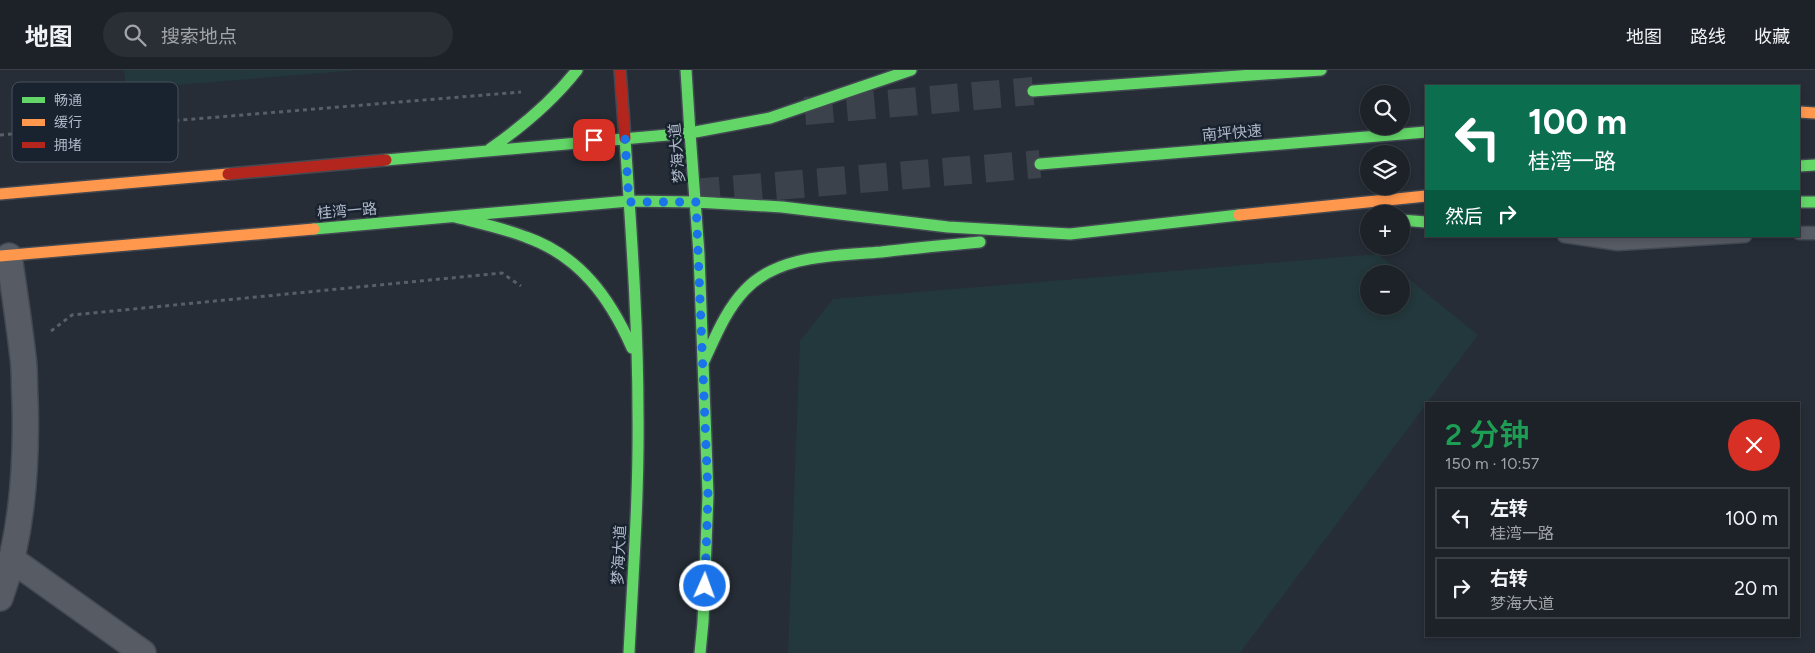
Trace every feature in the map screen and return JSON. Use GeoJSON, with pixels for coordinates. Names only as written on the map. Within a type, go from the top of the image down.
{"type":"FeatureCollection","features":[{"type":"Feature","properties":{"kind":"main road"},"geometry":{"type":"LineString","coordinates":[[488,150],[519,129],[546,107],[564,88],[577,70]]}},
{"type":"Feature","properties":{"kind":"main road","name":"梦海大道"},"geometry":{"type":"LineString","coordinates":[[620,70],[635,288],[637,358],[637,494],[629,653]]}},
{"type":"Feature","properties":{"kind":"main road","name":"梦海大道"},"geometry":{"type":"LineString","coordinates":[[686,70],[696,202],[708,494],[700,653]]}},
{"type":"Feature","properties":{"kind":"main road"},"geometry":{"type":"LineString","coordinates":[[0,194],[690,133],[770,118],[911,70]]}},
{"type":"Feature","properties":{"kind":"main road"},"geometry":{"type":"LineString","coordinates":[[1033,91],[1321,70]]}},
{"type":"Feature","properties":{"kind":"main road"},"geometry":{"type":"LineString","coordinates":[[1800,103],[1815,102]]}},
{"type":"Feature","properties":{"kind":"main road"},"geometry":{"type":"LineString","coordinates":[[1800,112],[1815,113]]}},
{"type":"Feature","properties":{"kind":"main road","name":"南坪快速"},"geometry":{"type":"LineString","coordinates":[[1040,164],[1425,132]]}},
{"type":"Feature","properties":{"kind":"main road"},"geometry":{"type":"LineString","coordinates":[[1800,166],[1815,165]]}},
{"type":"Feature","properties":{"kind":"main road"},"geometry":{"type":"LineString","coordinates":[[703,363],[726,316],[752,283],[767,273],[781,267],[815,258],[1070,234],[1425,196]]}},
{"type":"Feature","properties":{"kind":"main road","name":"桂湾一路"},"geometry":{"type":"LineString","coordinates":[[5,256],[629,202],[696,202],[782,207],[948,227],[1070,234]]}},
{"type":"Feature","properties":{"kind":"main road"},"geometry":{"type":"LineString","coordinates":[[1800,202],[1815,202]]}},
{"type":"Feature","properties":{"kind":"main road"},"geometry":{"type":"LineString","coordinates":[[1253,213],[1330,217]]}},
{"type":"Feature","properties":{"kind":"main road"},"geometry":{"type":"LineString","coordinates":[[455,217],[523,235],[548,247],[571,262],[590,277],[606,298],[621,322],[637,358]]}},
{"type":"Feature","properties":{"kind":"main road"},"geometry":{"type":"LineString","coordinates":[[1410,221],[1425,222]]}},
{"type":"Feature","properties":{"kind":"street"},"geometry":{"type":"LineString","coordinates":[[0,598],[8,577],[18,525],[24,466],[25,424],[23,359],[5,256]]}},
{"type":"Feature","properties":{"kind":"street"},"geometry":{"type":"LineString","coordinates":[[11,559],[143,653]]}},
{"type":"Feature","properties":{"kind":"lane"},"geometry":{"type":"LineString","coordinates":[[1800,233],[1815,233]]}},
{"type":"Feature","properties":{"kind":"lane"},"geometry":{"type":"LineString","coordinates":[[1571,237],[1618,244],[1729,237]]}},
{"type":"Feature","properties":{"kind":"path"},"geometry":{"type":"LineString","coordinates":[[178,120],[524,91]]}},
{"type":"Feature","properties":{"kind":"path"},"geometry":{"type":"LineString","coordinates":[[51,331],[72,315],[502,273],[521,286]]}},
{"type":"Feature","properties":{"kind":"green space"},"geometry":{"type":"Polygon","coordinates":[[[124,70],[360,70],[178,85],[178,82],[125,82],[124,70]]]}},
{"type":"Feature","properties":{"kind":"green space"},"geometry":{"type":"Polygon","coordinates":[[[1379,255],[1392,265],[1360,265],[1360,315],[1410,315],[1410,280],[1478,335],[1428,402],[1425,402],[1425,406],[1240,653],[788,653],[800,341],[833,299],[1379,255]]]}},
{"type":"Feature","properties":{"kind":"tunnel"},"geometry":{"type":"LineString","coordinates":[[805,111],[1033,91]]}},
{"type":"Feature","properties":{"kind":"tunnel"},"geometry":{"type":"LineString","coordinates":[[692,193],[1040,164]]}},
{"type":"Feature","properties":{"kind":"traffic: fast"},"geometry":{"type":"LineString","coordinates":[[490,149],[536,113],[558,93],[577,70]]}},
{"type":"Feature","properties":{"kind":"traffic: fast"},"geometry":{"type":"LineString","coordinates":[[386,160],[690,133],[686,70]]}},
{"type":"Feature","properties":{"kind":"traffic: fast"},"geometry":{"type":"LineString","coordinates":[[690,133],[770,118],[911,70]]}},
{"type":"Feature","properties":{"kind":"traffic: fast"},"geometry":{"type":"LineString","coordinates":[[1033,91],[1321,70]]}},
{"type":"Feature","properties":{"kind":"traffic: fast"},"geometry":{"type":"LineString","coordinates":[[1040,164],[1425,132]]}},
{"type":"Feature","properties":{"kind":"traffic: fast"},"geometry":{"type":"LineString","coordinates":[[690,133],[699,254],[708,495],[700,653]]}},
{"type":"Feature","properties":{"kind":"traffic: fast"},"geometry":{"type":"LineString","coordinates":[[625,138],[638,380],[637,504],[629,653]]}},
{"type":"Feature","properties":{"kind":"traffic: fast"},"geometry":{"type":"LineString","coordinates":[[1800,166],[1815,165]]}},
{"type":"Feature","properties":{"kind":"traffic: fast"},"geometry":{"type":"LineString","coordinates":[[314,229],[629,201],[696,202]]}},
{"type":"Feature","properties":{"kind":"traffic: fast"},"geometry":{"type":"LineString","coordinates":[[696,202],[782,207],[948,227],[1070,234],[1239,215]]}},
{"type":"Feature","properties":{"kind":"traffic: fast"},"geometry":{"type":"LineString","coordinates":[[1800,202],[1815,202]]}},
{"type":"Feature","properties":{"kind":"traffic: fast"},"geometry":{"type":"LineString","coordinates":[[455,217],[517,234],[545,245],[562,255],[577,267],[603,296],[614,312],[632,348]]}},
{"type":"Feature","properties":{"kind":"traffic: fast"},"geometry":{"type":"LineString","coordinates":[[1410,221],[1425,222]]}},
{"type":"Feature","properties":{"kind":"traffic: fast"},"geometry":{"type":"LineString","coordinates":[[703,363],[721,325],[738,298],[759,278],[774,269],[791,263],[827,256],[980,242]]}},
{"type":"Feature","properties":{"kind":"traffic: slow"},"geometry":{"type":"LineString","coordinates":[[1800,112],[1815,113]]}},
{"type":"Feature","properties":{"kind":"traffic: slow"},"geometry":{"type":"LineString","coordinates":[[0,194],[228,174]]}},
{"type":"Feature","properties":{"kind":"traffic: slow"},"geometry":{"type":"LineString","coordinates":[[1239,215],[1425,196]]}},
{"type":"Feature","properties":{"kind":"traffic: slow"},"geometry":{"type":"LineString","coordinates":[[0,256],[314,229]]}},
{"type":"Feature","properties":{"kind":"traffic: jam"},"geometry":{"type":"LineString","coordinates":[[620,70],[625,138]]}},
{"type":"Feature","properties":{"kind":"traffic: jam"},"geometry":{"type":"LineString","coordinates":[[228,174],[386,160]]}},
{"type":"Feature","properties":{"kind":"route"},"geometry":{"type":"LineString","coordinates":[[594,140],[625,138],[629,202],[696,202],[708,494],[705,586]]}}]}
